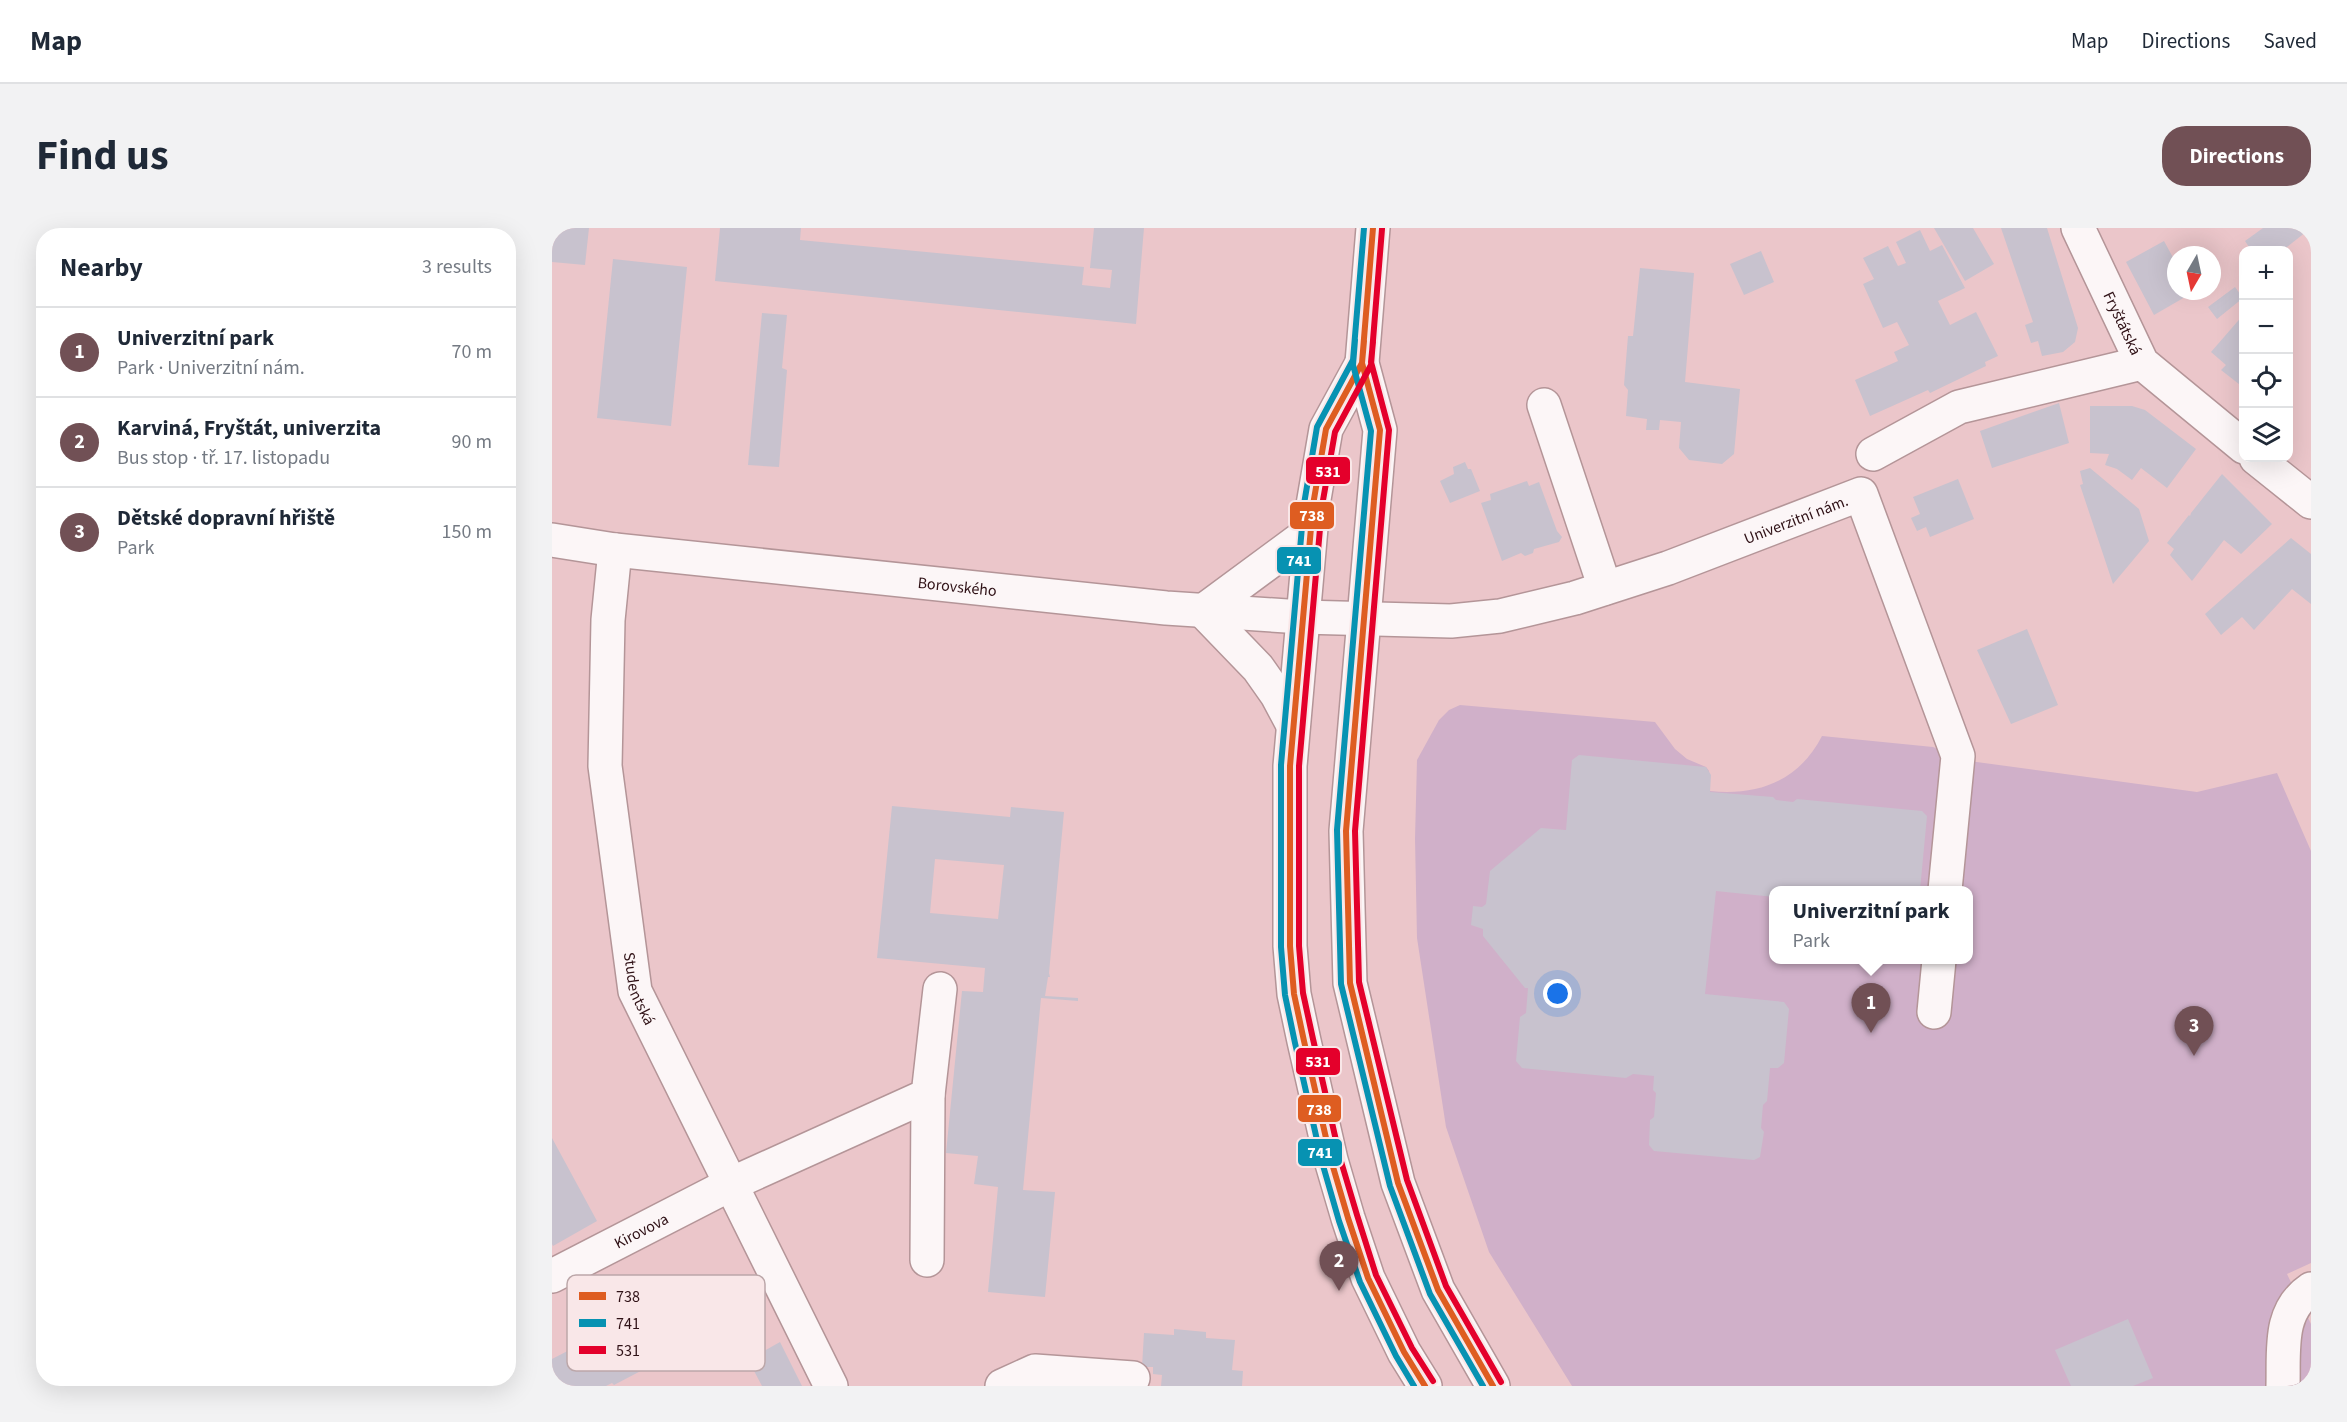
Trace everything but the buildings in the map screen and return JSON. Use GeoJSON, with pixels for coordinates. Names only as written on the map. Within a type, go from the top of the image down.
{"type":"FeatureCollection","features":[{"type":"Feature","properties":{"kind":"main road"},"geometry":{"type":"LineString","coordinates":[[1373,228],[1362,363],[1380,430],[1346,831],[1350,983],[1398,1183],[1438,1290],[1493,1386]]}},
{"type":"Feature","properties":{"kind":"main road","name":"Fryštátská"},"geometry":{"type":"LineString","coordinates":[[2078,228],[2142,363],[2239,443]]}},
{"type":"Feature","properties":{"kind":"main road"},"geometry":{"type":"LineString","coordinates":[[1362,363],[1326,429],[1310,532],[1290,766],[1290,946],[1294,994],[1330,1160],[1368,1278],[1404,1352],[1425,1386]]}},
{"type":"Feature","properties":{"kind":"main road"},"geometry":{"type":"LineString","coordinates":[[1873,454],[1959,407],[2142,363]]}},
{"type":"Feature","properties":{"kind":"main road"},"geometry":{"type":"LineString","coordinates":[[1544,405],[1605,588]]}},
{"type":"Feature","properties":{"kind":"main road"},"geometry":{"type":"LineString","coordinates":[[2261,462],[2311,502]]}},
{"type":"Feature","properties":{"kind":"main road","name":"Univerzitní nám."},"geometry":{"type":"LineString","coordinates":[[1364,620],[1451,621],[1500,616],[1575,598],[1668,568],[1861,494],[1958,756],[1945,886]]}},
{"type":"Feature","properties":{"kind":"main road"},"geometry":{"type":"LineString","coordinates":[[1293,725],[1277,695],[1258,668],[1203,611],[1310,532]]}},
{"type":"Feature","properties":{"kind":"main road","name":"Borovského"},"geometry":{"type":"LineString","coordinates":[[552,540],[615,550],[1203,611],[1364,620]]}},
{"type":"Feature","properties":{"kind":"main road","name":"Studentská"},"geometry":{"type":"LineString","coordinates":[[615,550],[608,620],[605,766],[635,991],[831,1386]]}},
{"type":"Feature","properties":{"kind":"main road"},"geometry":{"type":"LineString","coordinates":[[1934,1012],[1939,964]]}},
{"type":"Feature","properties":{"kind":"main road"},"geometry":{"type":"LineString","coordinates":[[927,1260],[928,1095],[940,989]]}},
{"type":"Feature","properties":{"kind":"main road","name":"Kirovova"},"geometry":{"type":"LineString","coordinates":[[552,1276],[731,1184],[928,1095]]}},
{"type":"Feature","properties":{"kind":"main road"},"geometry":{"type":"LineString","coordinates":[[2283,1386],[2286,1320],[2299,1297],[2311,1289]]}},
{"type":"Feature","properties":{"kind":"main road"},"geometry":{"type":"LineString","coordinates":[[1002,1386],[1035,1371],[1133,1378]]}},
{"type":"Feature","properties":{"kind":"shaded area"},"geometry":{"type":"Polygon","coordinates":[[[1460,705],[1655,722],[1675,749],[1687,759],[1706,767],[1709,771],[1710,791],[1745,791],[1775,782],[1802,764],[1822,736],[1933,747],[1962,760],[2197,792],[2277,773],[2311,851],[2311,1263],[2287,1274],[2311,1324],[2311,1386],[1572,1386],[1489,1252],[1446,1127],[1417,938],[1415,839],[1417,760],[1439,720],[1449,710],[1460,705]]]}},
{"type":"Feature","properties":{"kind":"transit line","name":"741"},"geometry":{"type":"LineString","coordinates":[[1364,228],[1353,360],[1317,427],[1304,504],[1281,765],[1281,947],[1285,995],[1295,1043],[1322,1162],[1339,1221],[1360,1282],[1396,1356],[1414,1386]]}},
{"type":"Feature","properties":{"kind":"transit line","name":"738"},"geometry":{"type":"LineString","coordinates":[[1373,228],[1362,363],[1326,429],[1313,505],[1290,766],[1290,946],[1294,994],[1304,1041],[1331,1160],[1348,1218],[1368,1278],[1404,1352],[1425,1386]]}},
{"type":"Feature","properties":{"kind":"transit line","name":"531"},"geometry":{"type":"LineString","coordinates":[[1382,229],[1371,365],[1335,432],[1322,506],[1299,766],[1299,946],[1303,993],[1340,1158],[1357,1215],[1376,1275],[1412,1348],[1433,1381]]}},
{"type":"Feature","properties":{"kind":"transit line","name":"741"},"geometry":{"type":"LineString","coordinates":[[1355,340],[1353,365],[1371,431],[1337,830],[1341,984],[1390,1186],[1430,1294],[1483,1386]]}},
{"type":"Feature","properties":{"kind":"transit line","name":"738"},"geometry":{"type":"LineString","coordinates":[[1364,341],[1362,363],[1380,430],[1346,831],[1350,983],[1398,1183],[1438,1290],[1493,1386]]}},
{"type":"Feature","properties":{"kind":"transit line","name":"531"},"geometry":{"type":"LineString","coordinates":[[1373,342],[1371,362],[1389,430],[1355,831],[1359,982],[1407,1180],[1446,1286],[1501,1382]]}},
{"type":"Feature","properties":{"kind":"place","name":"Univerzitní park"},"geometry":{"type":"Point","coordinates":[1871,1033]}},
{"type":"Feature","properties":{"kind":"place","name":"Dětské dopravní hřiště"},"geometry":{"type":"Point","coordinates":[2194,1056]}},
{"type":"Feature","properties":{"kind":"place","name":"Karviná, Fryštát, univerzita"},"geometry":{"type":"Point","coordinates":[1339,1291]}}]}
